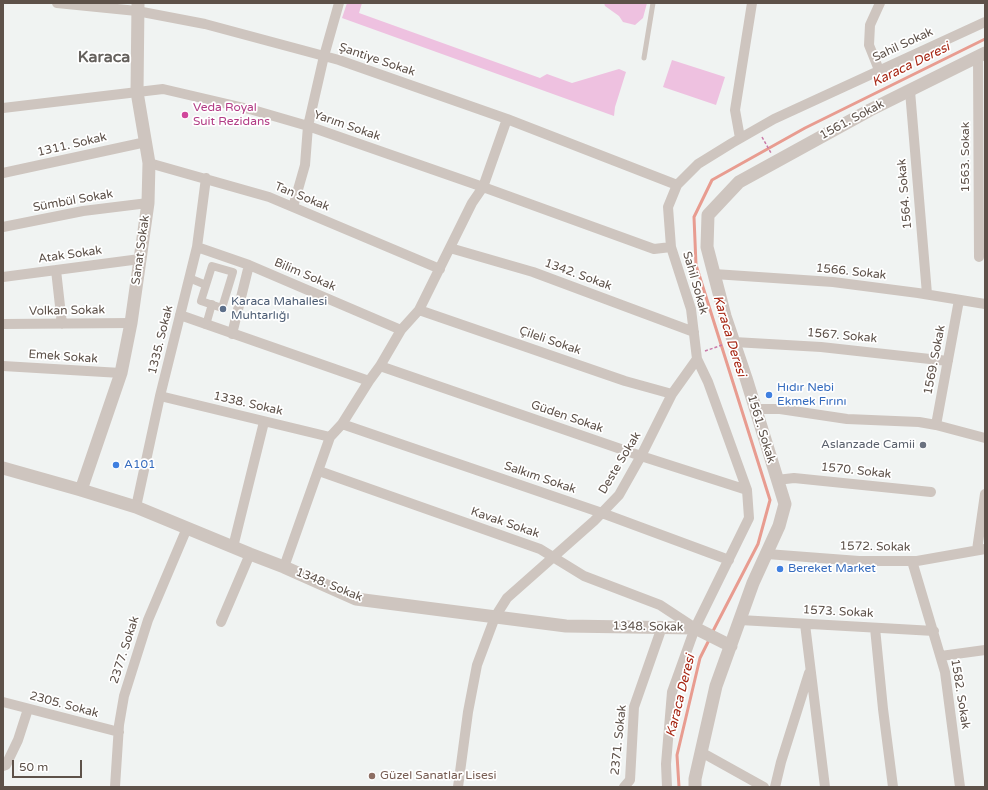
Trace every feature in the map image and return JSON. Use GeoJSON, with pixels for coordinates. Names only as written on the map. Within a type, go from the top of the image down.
{"type":"FeatureCollection","features":[{"type":"Feature","properties":{"kind":"street","name":"Şantiye Sokak"},"geometry":{"type":"LineString","coordinates":[[57,3],[137,7],[339,60],[507,119],[677,185]]}},
{"type":"Feature","properties":{"kind":"street"},"geometry":{"type":"LineString","coordinates":[[293,207],[305,165],[308,126],[324,56],[339,3]]}},
{"type":"Feature","properties":{"kind":"street"},"geometry":{"type":"LineString","coordinates":[[740,138],[735,110],[752,3]]}},
{"type":"Feature","properties":{"kind":"street"},"geometry":{"type":"LineString","coordinates":[[879,70],[869,45],[870,25],[880,3]]}},
{"type":"Feature","properties":{"kind":"street","name":"Sanat Sokak"},"geometry":{"type":"LineString","coordinates":[[81,490],[121,373],[148,202],[149,163],[137,92],[137,7]]}},
{"type":"Feature","properties":{"kind":"street","name":"Sahil Sokak"},"geometry":{"type":"LineString","coordinates":[[667,787],[666,764],[672,692],[695,628],[749,518],[747,490],[708,382],[697,356],[691,309],[671,247],[668,207],[677,185],[698,164],[758,128],[879,70],[985,22]]}},
{"type":"Feature","properties":{"kind":"street","name":"1561. Sokak"},"geometry":{"type":"LineString","coordinates":[[696,787],[695,779],[716,686],[753,583],[779,526],[785,504],[756,409],[725,316],[707,247],[708,214],[739,182],[870,110],[982,55]]}},
{"type":"Feature","properties":{"kind":"street","name":"1563. Sokak"},"geometry":{"type":"LineString","coordinates":[[979,258],[982,55]]}},
{"type":"Feature","properties":{"kind":"street","name":"Yarım Sokak"},"geometry":{"type":"LineString","coordinates":[[3,108],[163,89],[253,110],[308,126],[654,249],[671,247]]}},
{"type":"Feature","properties":{"kind":"street","name":"1564. Sokak"},"geometry":{"type":"LineString","coordinates":[[910,91],[927,294]]}},
{"type":"Feature","properties":{"kind":"street"},"geometry":{"type":"LineString","coordinates":[[284,567],[330,437],[342,424],[380,366],[401,330],[419,310],[472,203],[483,187],[507,119]]}},
{"type":"Feature","properties":{"kind":"street","name":"1311. Sokak"},"geometry":{"type":"LineString","coordinates":[[3,173],[146,142]]}},
{"type":"Feature","properties":{"kind":"street","name":"Tan Sokak"},"geometry":{"type":"LineString","coordinates":[[149,163],[269,197],[440,269]]}},
{"type":"Feature","properties":{"kind":"street","name":"1335. Sokak"},"geometry":{"type":"LineString","coordinates":[[136,507],[160,396],[197,247],[206,178]]}},
{"type":"Feature","properties":{"kind":"street","name":"Sümbül Sokak"},"geometry":{"type":"LineString","coordinates":[[3,227],[83,211],[148,202]]}},
{"type":"Feature","properties":{"kind":"street","name":"Bilim Sokak"},"geometry":{"type":"LineString","coordinates":[[197,247],[249,265],[401,330]]}},
{"type":"Feature","properties":{"kind":"street","name":"1342. Sokak"},"geometry":{"type":"LineString","coordinates":[[450,248],[533,272],[694,332]]}},
{"type":"Feature","properties":{"kind":"street"},"geometry":{"type":"LineString","coordinates":[[224,269],[227,258]]}},
{"type":"Feature","properties":{"kind":"street","name":"Atak Sokak"},"geometry":{"type":"LineString","coordinates":[[3,277],[140,259]]}},
{"type":"Feature","properties":{"kind":"street"},"geometry":{"type":"LineString","coordinates":[[232,334],[249,265]]}},
{"type":"Feature","properties":{"kind":"street"},"geometry":{"type":"LineString","coordinates":[[212,266],[224,269],[233,272],[222,308],[201,301],[212,266]]}},
{"type":"Feature","properties":{"kind":"street"},"geometry":{"type":"LineString","coordinates":[[56,270],[62,324]]}},
{"type":"Feature","properties":{"kind":"street","name":"1566. Sokak"},"geometry":{"type":"LineString","coordinates":[[714,274],[833,282],[927,294],[985,304]]}},
{"type":"Feature","properties":{"kind":"street"},"geometry":{"type":"LineString","coordinates":[[189,278],[206,285]]}},
{"type":"Feature","properties":{"kind":"street"},"geometry":{"type":"LineString","coordinates":[[227,292],[241,298]]}},
{"type":"Feature","properties":{"kind":"street","name":"1569. Sokak"},"geometry":{"type":"LineString","coordinates":[[936,426],[959,300]]}},
{"type":"Feature","properties":{"kind":"street"},"geometry":{"type":"LineString","coordinates":[[206,325],[212,304]]}},
{"type":"Feature","properties":{"kind":"street","name":"Çileli Sokak"},"geometry":{"type":"LineString","coordinates":[[419,310],[625,381],[672,394]]}},
{"type":"Feature","properties":{"kind":"street"},"geometry":{"type":"LineString","coordinates":[[180,315],[369,381]]}},
{"type":"Feature","properties":{"kind":"street","name":"Volkan Sokak"},"geometry":{"type":"LineString","coordinates":[[3,324],[130,323]]}},
{"type":"Feature","properties":{"kind":"street","name":"1567. Sokak"},"geometry":{"type":"LineString","coordinates":[[734,342],[821,347],[948,361]]}},
{"type":"Feature","properties":{"kind":"street","name":"Deste Sokak"},"geometry":{"type":"LineString","coordinates":[[458,787],[468,712],[477,665],[495,617],[507,598],[554,558],[602,513],[618,495],[641,456],[672,394],[697,356]]}},
{"type":"Feature","properties":{"kind":"street","name":"Emek Sokak"},"geometry":{"type":"LineString","coordinates":[[3,366],[121,373]]}},
{"type":"Feature","properties":{"kind":"street","name":"Güden Sokak"},"geometry":{"type":"LineString","coordinates":[[380,366],[641,456],[747,490]]}},
{"type":"Feature","properties":{"kind":"street","name":"1338. Sokak"},"geometry":{"type":"LineString","coordinates":[[160,396],[330,437]]}},
{"type":"Feature","properties":{"kind":"street"},"geometry":{"type":"LineString","coordinates":[[756,409],[780,409],[847,418],[919,422],[985,438]]}},
{"type":"Feature","properties":{"kind":"street"},"geometry":{"type":"LineString","coordinates":[[233,547],[264,422]]}},
{"type":"Feature","properties":{"kind":"street","name":"Salkım Sokak"},"geometry":{"type":"LineString","coordinates":[[342,424],[602,513],[729,560]]}},
{"type":"Feature","properties":{"kind":"street","name":"1348. Sokak"},"geometry":{"type":"LineString","coordinates":[[3,468],[136,507],[284,567],[356,599],[566,626],[695,628]]}},
{"type":"Feature","properties":{"kind":"street","name":"Kavak Sokak"},"geometry":{"type":"LineString","coordinates":[[318,471],[540,549],[584,576],[660,604],[695,628]]}},
{"type":"Feature","properties":{"kind":"street","name":"1570. Sokak"},"geometry":{"type":"LineString","coordinates":[[777,480],[794,478],[931,492]]}},
{"type":"Feature","properties":{"kind":"street"},"geometry":{"type":"LineString","coordinates":[[982,552],[985,494]]}},
{"type":"Feature","properties":{"kind":"street","name":"2377. Sokak"},"geometry":{"type":"LineString","coordinates":[[115,787],[119,732],[124,696],[146,627],[187,528]]}},
{"type":"Feature","properties":{"kind":"street","name":"1572. Sokak"},"geometry":{"type":"LineString","coordinates":[[767,554],[859,561],[912,561],[982,552]]}},
{"type":"Feature","properties":{"kind":"street"},"geometry":{"type":"LineString","coordinates":[[221,622],[250,554]]}},
{"type":"Feature","properties":{"kind":"street","name":"1582. Sokak"},"geometry":{"type":"LineString","coordinates":[[912,561],[945,672],[960,787]]}},
{"type":"Feature","properties":{"kind":"street","name":"1573. Sokak"},"geometry":{"type":"LineString","coordinates":[[740,620],[934,631]]}},
{"type":"Feature","properties":{"kind":"street"},"geometry":{"type":"LineString","coordinates":[[805,624],[825,787]]}},
{"type":"Feature","properties":{"kind":"street","name":"2371. Sokak"},"geometry":{"type":"LineString","coordinates":[[624,787],[630,780],[634,707],[662,627]]}},
{"type":"Feature","properties":{"kind":"street"},"geometry":{"type":"LineString","coordinates":[[695,628],[731,646]]}},
{"type":"Feature","properties":{"kind":"street"},"geometry":{"type":"LineString","coordinates":[[875,628],[893,787]]}},
{"type":"Feature","properties":{"kind":"street"},"geometry":{"type":"LineString","coordinates":[[941,656],[985,650]]}},
{"type":"Feature","properties":{"kind":"street"},"geometry":{"type":"LineString","coordinates":[[776,787],[781,762],[811,669]]}},
{"type":"Feature","properties":{"kind":"street","name":"2305. Sokak"},"geometry":{"type":"LineString","coordinates":[[3,702],[119,732]]}},
{"type":"Feature","properties":{"kind":"street"},"geometry":{"type":"LineString","coordinates":[[3,766],[6,764],[18,740],[28,709]]}},
{"type":"Feature","properties":{"kind":"street"},"geometry":{"type":"LineString","coordinates":[[701,752],[764,787]]}},
{"type":"Feature","properties":{"kind":"lane"},"geometry":{"type":"LineString","coordinates":[[644,58],[653,3]]}},
{"type":"Feature","properties":{"kind":"path"},"geometry":{"type":"LineString","coordinates":[[758,128],[775,162]]}},
{"type":"Feature","properties":{"kind":"path"},"geometry":{"type":"LineString","coordinates":[[697,356],[734,342]]}},
{"type":"Feature","properties":{"kind":"shaded area"},"geometry":{"type":"Polygon","coordinates":[[[347,3],[362,3],[359,13],[540,78],[547,74],[572,83],[619,69],[626,72],[615,107],[614,116],[342,18],[347,3]]]}},
{"type":"Feature","properties":{"kind":"shaded area"},"geometry":{"type":"Polygon","coordinates":[[[604,3],[647,3],[643,18],[635,25],[623,22],[619,16],[605,6],[604,3]]]}},
{"type":"Feature","properties":{"kind":"shaded area"},"geometry":{"type":"Polygon","coordinates":[[[672,60],[725,77],[716,105],[663,87],[672,60]]]}},
{"type":"Feature","properties":{"kind":"waterway","name":"Karaca Deresi"},"geometry":{"type":"LineString","coordinates":[[712,633],[758,544],[770,500],[696,265],[694,217],[712,180],[805,128],[985,39]]}},
{"type":"Feature","properties":{"kind":"waterway","name":"Karaca Deresi"},"geometry":{"type":"LineString","coordinates":[[679,787],[677,755],[700,658],[710,638]]}},
{"type":"Feature","properties":{"kind":"place","name":"Veda Royal Suit Rezidans"},"geometry":{"type":"Point","coordinates":[185,115]}},
{"type":"Feature","properties":{"kind":"place","name":"Karaca Mahallesi Muhtarlığı"},"geometry":{"type":"Point","coordinates":[223,309]}},
{"type":"Feature","properties":{"kind":"place","name":"Hıdır Nebi Ekmek Fırını"},"geometry":{"type":"Point","coordinates":[769,395]}},
{"type":"Feature","properties":{"kind":"place","name":"Aslanzade Camii"},"geometry":{"type":"Point","coordinates":[923,445]}},
{"type":"Feature","properties":{"kind":"place","name":"A101"},"geometry":{"type":"Point","coordinates":[116,465]}},
{"type":"Feature","properties":{"kind":"place","name":"Bereket Market"},"geometry":{"type":"Point","coordinates":[780,569]}},
{"type":"Feature","properties":{"kind":"place","name":"Güzel Sanatlar Lisesi"},"geometry":{"type":"Point","coordinates":[372,776]}},
{"type":"Feature","properties":{"kind":"district","name":"Karaca"},"geometry":{"type":"Point","coordinates":[104,58]}}]}
